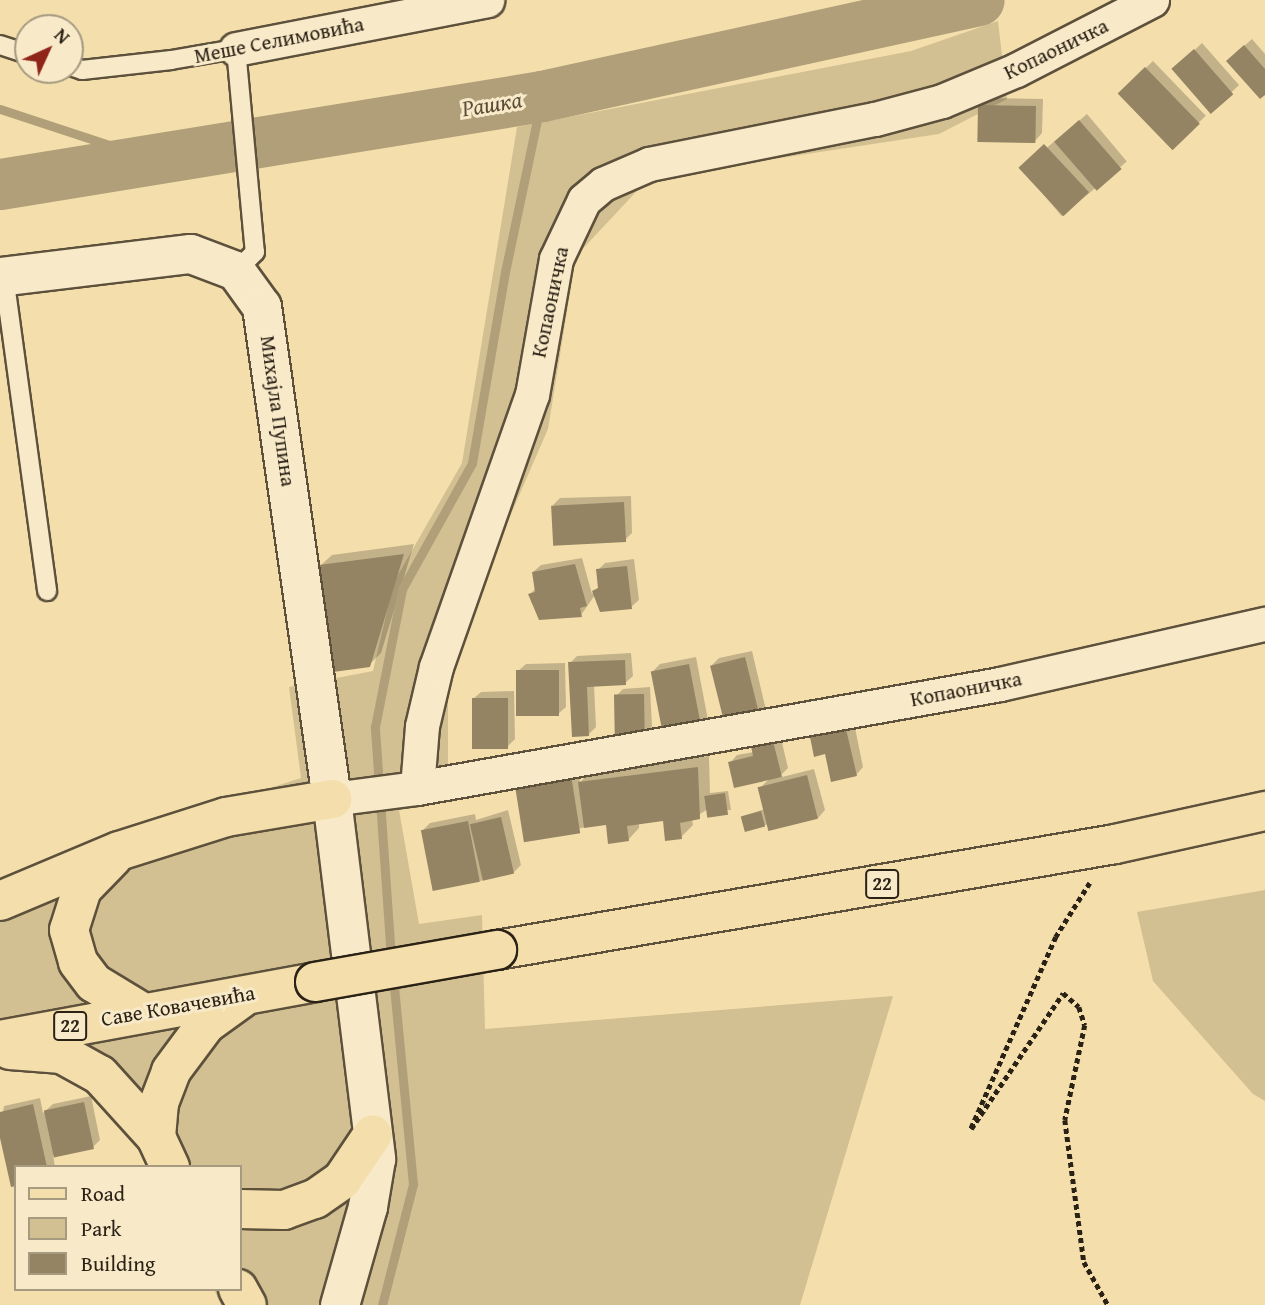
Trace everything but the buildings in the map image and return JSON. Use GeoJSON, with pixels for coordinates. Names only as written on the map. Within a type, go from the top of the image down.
{"type":"FeatureCollection","features":[{"type":"Feature","properties":{"kind":"main road"},"geometry":{"type":"LineString","coordinates":[[0,901],[119,851],[237,814],[376,793]]}},
{"type":"Feature","properties":{"kind":"main road","name":"22"},"geometry":{"type":"LineString","coordinates":[[1115,844],[1265,811]]}},
{"type":"Feature","properties":{"kind":"main road","name":"Саве Ковачевића"},"geometry":{"type":"LineString","coordinates":[[0,1040],[140,1011],[1115,844]]}},
{"type":"Feature","properties":{"kind":"main road"},"geometry":{"type":"LineString","coordinates":[[119,851],[82,889],[69,930],[78,962],[94,984],[140,1011]]}},
{"type":"Feature","properties":{"kind":"main road"},"geometry":{"type":"LineString","coordinates":[[163,1152],[159,1103],[179,1055],[220,1011],[249,993]]}},
{"type":"Feature","properties":{"kind":"main road"},"geometry":{"type":"LineString","coordinates":[[0,1050],[41,1049],[84,1066],[117,1090],[163,1152]]}},
{"type":"Feature","properties":{"kind":"main road"},"geometry":{"type":"LineString","coordinates":[[242,1209],[276,1211],[315,1199],[342,1180],[373,1134]]}},
{"type":"Feature","properties":{"kind":"street","name":"Меше Селимовића"},"geometry":{"type":"LineString","coordinates":[[237,64],[487,0]]}},
{"type":"Feature","properties":{"kind":"street","name":"Копаоничка"},"geometry":{"type":"LineString","coordinates":[[376,793],[422,726],[436,667],[528,406],[556,259],[584,200],[603,184],[649,164],[875,119],[942,101],[1016,70],[1152,0]]}},
{"type":"Feature","properties":{"kind":"street"},"geometry":{"type":"LineString","coordinates":[[2,276],[162,254],[202,256],[236,271]]}},
{"type":"Feature","properties":{"kind":"street","name":"Михајла Пупина"},"geometry":{"type":"LineString","coordinates":[[236,271],[262,307],[376,793],[373,1134],[376,1159],[372,1188],[340,1305]]}},
{"type":"Feature","properties":{"kind":"street","name":"Копаоничка"},"geometry":{"type":"LineString","coordinates":[[376,793],[1000,684],[1265,624]]}},
{"type":"Feature","properties":{"kind":"lane","name":"Меше Селимовића"},"geometry":{"type":"LineString","coordinates":[[84,66],[237,64]]}},
{"type":"Feature","properties":{"kind":"lane"},"geometry":{"type":"LineString","coordinates":[[236,271],[255,252],[237,64]]}},
{"type":"Feature","properties":{"kind":"lane"},"geometry":{"type":"LineString","coordinates":[[2,276],[47,591]]}},
{"type":"Feature","properties":{"kind":"path"},"geometry":{"type":"LineString","coordinates":[[1108,1305],[1084,1262],[1065,1120],[1085,1025],[1079,1007],[1063,993],[971,1129],[1056,937],[1115,844]]}},
{"type":"Feature","properties":{"kind":"green space"},"geometry":{"type":"Polygon","coordinates":[[[998,21],[1007,99],[939,134],[649,178],[576,256],[548,429],[478,590],[448,694],[448,802],[399,810],[419,924],[482,915],[485,1029],[893,996],[800,1305],[221,1305],[215,1291],[242,1291],[242,1165],[149,1165],[117,1116],[81,1077],[0,1057],[0,889],[120,837],[301,778],[289,687],[373,671],[394,582],[462,463],[517,127],[911,51],[998,21]]]}},
{"type":"Feature","properties":{"kind":"green space"},"geometry":{"type":"Polygon","coordinates":[[[1265,890],[1265,1101],[1253,1094],[1153,981],[1137,912],[1265,890]]]}},
{"type":"Feature","properties":{"kind":"waterway","name":"Рашка"},"geometry":{"type":"LineString","coordinates":[[0,184],[542,96],[979,0]]}},
{"type":"Feature","properties":{"kind":"waterway"},"geometry":{"type":"LineString","coordinates":[[391,958],[375,727],[402,589],[472,463],[505,272],[542,96]]}},
{"type":"Feature","properties":{"kind":"waterway"},"geometry":{"type":"LineString","coordinates":[[0,109],[155,160]]}},
{"type":"Feature","properties":{"kind":"waterway"},"geometry":{"type":"LineString","coordinates":[[382,1305],[413,1184],[393,976]]}}]}
